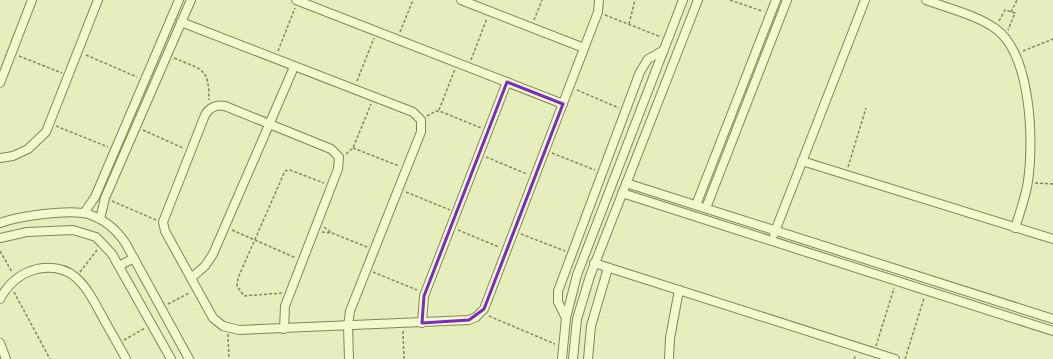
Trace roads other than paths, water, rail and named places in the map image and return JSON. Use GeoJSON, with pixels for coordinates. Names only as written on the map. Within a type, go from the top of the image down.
{"type":"FeatureCollection","features":[{"type":"Feature","properties":{"kind":"street"},"geometry":{"type":"LineString","coordinates":[[0,83],[32,0]]}},
{"type":"Feature","properties":{"kind":"street"},"geometry":{"type":"LineString","coordinates":[[0,158],[13,156],[28,149],[41,139],[50,124],[98,0]]}},
{"type":"Feature","properties":{"kind":"street"},"geometry":{"type":"LineString","coordinates":[[84,213],[93,202],[179,0]]}},
{"type":"Feature","properties":{"kind":"street"},"geometry":{"type":"LineString","coordinates":[[100,219],[105,198],[190,0]]}},
{"type":"Feature","properties":{"kind":"street"},"geometry":{"type":"LineString","coordinates":[[297,0],[563,104]]}},
{"type":"Feature","properties":{"kind":"street"},"geometry":{"type":"LineString","coordinates":[[462,0],[584,48]]}},
{"type":"Feature","properties":{"kind":"street"},"geometry":{"type":"LineString","coordinates":[[284,329],[284,311],[290,292],[340,165],[339,157],[331,149],[225,106],[218,106],[209,110],[190,151],[163,222],[165,231],[213,318],[227,328],[239,330],[284,329],[403,324],[469,320],[482,312],[598,12],[599,0]]}},
{"type":"Feature","properties":{"kind":"street"},"geometry":{"type":"LineString","coordinates":[[562,359],[566,318],[577,275],[683,0]]}},
{"type":"Feature","properties":{"kind":"street"},"geometry":{"type":"LineString","coordinates":[[573,359],[578,320],[594,263],[698,0]]}},
{"type":"Feature","properties":{"kind":"street"},"geometry":{"type":"LineString","coordinates":[[696,205],[776,0]]}},
{"type":"Feature","properties":{"kind":"street"},"geometry":{"type":"LineString","coordinates":[[706,208],[787,0]]}},
{"type":"Feature","properties":{"kind":"street"},"geometry":{"type":"LineString","coordinates":[[771,240],[864,0]]}},
{"type":"Feature","properties":{"kind":"street"},"geometry":{"type":"LineString","coordinates":[[926,0],[982,21],[995,28],[1005,37],[1016,54],[1026,96],[1029,118],[1030,160],[1028,182],[1015,228]]}},
{"type":"Feature","properties":{"kind":"street"},"geometry":{"type":"LineString","coordinates":[[181,22],[413,112],[421,120],[421,132],[350,311],[348,326],[349,359]]}},
{"type":"Feature","properties":{"kind":"street"},"geometry":{"type":"LineString","coordinates":[[566,318],[559,306],[557,294],[571,254],[642,67],[652,56],[664,50]]}},
{"type":"Feature","properties":{"kind":"street"},"geometry":{"type":"LineString","coordinates":[[191,278],[210,258],[294,67]]}},
{"type":"Feature","properties":{"kind":"street"},"geometry":{"type":"LineString","coordinates":[[422,323],[422,305],[425,293],[507,82]]}},
{"type":"Feature","properties":{"kind":"street"},"geometry":{"type":"LineString","coordinates":[[802,161],[1053,239]]}},
{"type":"Feature","properties":{"kind":"street"},"geometry":{"type":"LineString","coordinates":[[626,183],[1053,319]]}},
{"type":"Feature","properties":{"kind":"street"},"geometry":{"type":"LineString","coordinates":[[622,193],[1053,331]]}},
{"type":"Feature","properties":{"kind":"street"},"geometry":{"type":"LineString","coordinates":[[0,223],[27,216],[84,213],[100,219],[112,227],[122,238],[134,258],[189,359]]}},
{"type":"Feature","properties":{"kind":"street"},"geometry":{"type":"LineString","coordinates":[[596,226],[607,231]]}},
{"type":"Feature","properties":{"kind":"street"},"geometry":{"type":"LineString","coordinates":[[0,238],[27,232],[73,230],[89,233],[103,242],[119,266],[171,359]]}},
{"type":"Feature","properties":{"kind":"street"},"geometry":{"type":"LineString","coordinates":[[119,266],[134,258]]}},
{"type":"Feature","properties":{"kind":"street"},"geometry":{"type":"LineString","coordinates":[[594,263],[895,359]]}},
{"type":"Feature","properties":{"kind":"street"},"geometry":{"type":"LineString","coordinates":[[0,299],[13,282],[24,274],[42,268],[60,269],[77,277],[86,288],[126,359]]}},
{"type":"Feature","properties":{"kind":"street"},"geometry":{"type":"LineString","coordinates":[[588,359],[591,326],[608,268]]}},
{"type":"Feature","properties":{"kind":"street"},"geometry":{"type":"LineString","coordinates":[[669,359],[670,338],[679,290]]}},
{"type":"Feature","properties":{"kind":"street"},"geometry":{"type":"LineString","coordinates":[[0,343],[6,359]]}}]}
